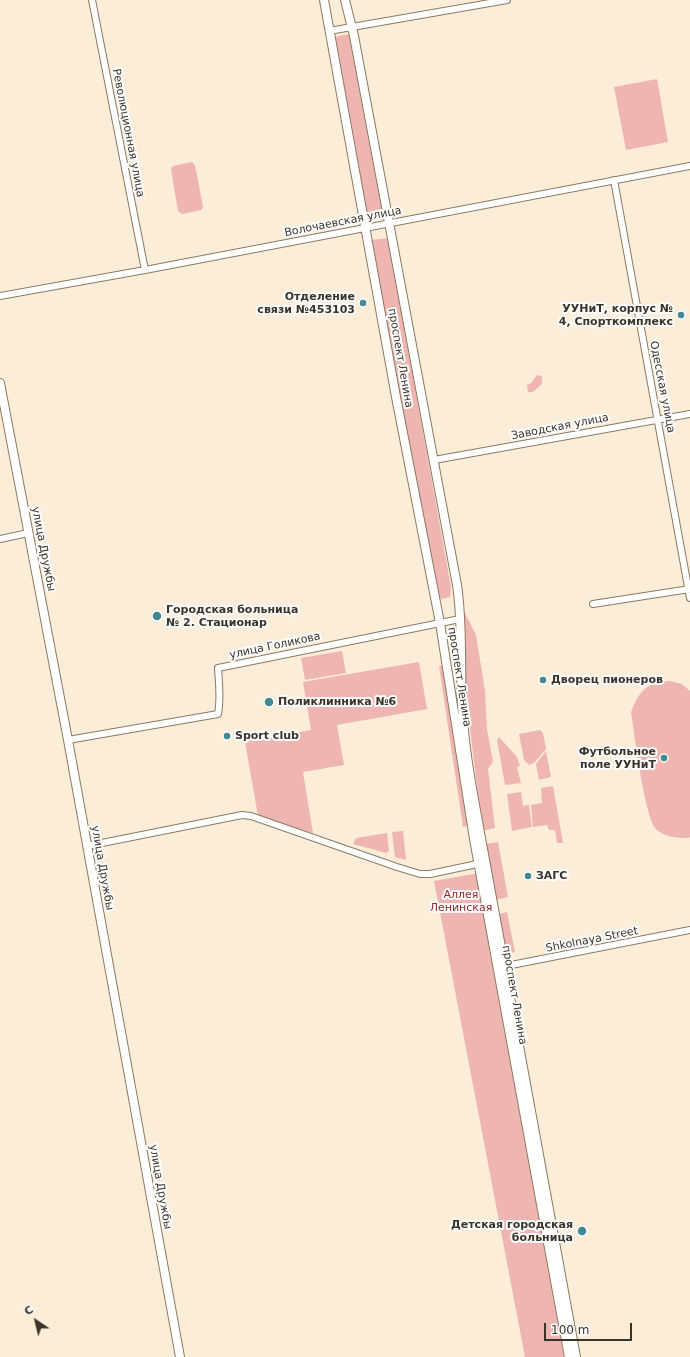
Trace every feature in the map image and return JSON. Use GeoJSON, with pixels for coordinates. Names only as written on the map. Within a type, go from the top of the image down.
{"type":"FeatureCollection","features":[{"type":"Feature","properties":{"kind":"main road","name":"проспект Ленина"},"geometry":{"type":"LineString","coordinates":[[324,0],[396,397],[440,623],[569,1357]]}},
{"type":"Feature","properties":{"kind":"main road","name":"проспект Ленина"},"geometry":{"type":"LineString","coordinates":[[346,0],[458,590],[463,725],[482,863]]}},
{"type":"Feature","properties":{"kind":"main road","name":"улица Дружбы"},"geometry":{"type":"LineString","coordinates":[[0,383],[68,740],[180,1357]]}},
{"type":"Feature","properties":{"kind":"main road","name":"проспект Ленина"},"geometry":{"type":"LineString","coordinates":[[501,967],[576,1357]]}},
{"type":"Feature","properties":{"kind":"street","name":"Революционная улица"},"geometry":{"type":"LineString","coordinates":[[92,0],[145,270]]}},
{"type":"Feature","properties":{"kind":"street"},"geometry":{"type":"LineString","coordinates":[[329,31],[508,0]]}},
{"type":"Feature","properties":{"kind":"street","name":"Волочаевская улица"},"geometry":{"type":"LineString","coordinates":[[0,296],[145,270],[690,166]]}},
{"type":"Feature","properties":{"kind":"street","name":"Одесская улица"},"geometry":{"type":"LineString","coordinates":[[614,180],[690,598]]}},
{"type":"Feature","properties":{"kind":"street","name":"Заводская улица"},"geometry":{"type":"LineString","coordinates":[[434,460],[690,414]]}},
{"type":"Feature","properties":{"kind":"street"},"geometry":{"type":"LineString","coordinates":[[0,539],[28,533]]}},
{"type":"Feature","properties":{"kind":"street"},"geometry":{"type":"LineString","coordinates":[[593,604],[689,589]]}},
{"type":"Feature","properties":{"kind":"street","name":"улица Голикова"},"geometry":{"type":"LineString","coordinates":[[68,740],[218,714],[220,690],[218,668],[460,619]]}},
{"type":"Feature","properties":{"kind":"street"},"geometry":{"type":"LineString","coordinates":[[87,846],[242,815],[251,816],[390,865],[420,874],[430,874],[482,863]]}},
{"type":"Feature","properties":{"kind":"street","name":"Shkolnaya Street"},"geometry":{"type":"LineString","coordinates":[[501,967],[690,930]]}},
{"type":"Feature","properties":{"kind":"green space"},"geometry":{"type":"Polygon","coordinates":[[[349,34],[382,210],[374,217],[366,213],[335,37],[349,34]]]}},
{"type":"Feature","properties":{"kind":"green space"},"geometry":{"type":"Polygon","coordinates":[[[657,79],[668,142],[626,150],[614,87],[657,79]]]}},
{"type":"Feature","properties":{"kind":"green space"},"geometry":{"type":"Polygon","coordinates":[[[192,162],[195,165],[203,207],[201,210],[182,214],[178,211],[171,169],[173,166],[192,162]]]}},
{"type":"Feature","properties":{"kind":"green space"},"geometry":{"type":"Polygon","coordinates":[[[388,238],[451,587],[450,597],[441,599],[436,592],[370,240],[388,238]]]}},
{"type":"Feature","properties":{"kind":"green space"},"geometry":{"type":"Polygon","coordinates":[[[537,375],[541,376],[542,384],[533,392],[528,392],[527,385],[531,383],[537,375]]]}},
{"type":"Feature","properties":{"kind":"green space"},"geometry":{"type":"Polygon","coordinates":[[[462,607],[476,635],[485,691],[487,729],[493,762],[488,769],[495,828],[482,831],[463,668],[462,607]]]}},
{"type":"Feature","properties":{"kind":"green space"},"geometry":{"type":"Polygon","coordinates":[[[342,651],[346,673],[305,680],[301,658],[342,651]]]}},
{"type":"Feature","properties":{"kind":"green space"},"geometry":{"type":"Polygon","coordinates":[[[419,662],[427,709],[337,725],[344,765],[303,772],[313,833],[258,816],[245,742],[311,730],[303,682],[419,662]]]}},
{"type":"Feature","properties":{"kind":"green space"},"geometry":{"type":"Polygon","coordinates":[[[443,665],[467,826],[463,827],[439,666],[443,665]]]}},
{"type":"Feature","properties":{"kind":"green space","name":"Футбольное поле УУНиТ"},"geometry":{"type":"Polygon","coordinates":[[[670,681],[682,684],[690,691],[690,837],[688,838],[663,834],[656,829],[652,822],[640,774],[631,712],[637,698],[645,689],[655,683],[670,681]]]}},
{"type":"Feature","properties":{"kind":"green space"},"geometry":{"type":"Polygon","coordinates":[[[540,730],[543,733],[546,749],[534,763],[529,765],[524,760],[519,734],[540,730]]]}},
{"type":"Feature","properties":{"kind":"green space"},"geometry":{"type":"Polygon","coordinates":[[[499,737],[517,757],[520,766],[517,767],[521,783],[505,785],[497,740],[499,737]]]}},
{"type":"Feature","properties":{"kind":"green space"},"geometry":{"type":"Polygon","coordinates":[[[546,751],[551,777],[539,780],[536,764],[546,751]]]}},
{"type":"Feature","properties":{"kind":"green space"},"geometry":{"type":"Polygon","coordinates":[[[553,786],[563,843],[557,843],[555,830],[549,830],[547,825],[533,827],[531,805],[542,803],[541,788],[553,786]]]}},
{"type":"Feature","properties":{"kind":"green space"},"geometry":{"type":"Polygon","coordinates":[[[521,792],[523,806],[529,805],[532,827],[512,831],[507,794],[521,792]]]}},
{"type":"Feature","properties":{"kind":"green space"},"geometry":{"type":"Polygon","coordinates":[[[403,831],[406,860],[395,857],[392,832],[403,831]]]}},
{"type":"Feature","properties":{"kind":"green space"},"geometry":{"type":"Polygon","coordinates":[[[387,833],[389,851],[386,853],[353,844],[356,838],[387,833]]]}},
{"type":"Feature","properties":{"kind":"green space"},"geometry":{"type":"Polygon","coordinates":[[[498,842],[508,897],[495,900],[484,844],[498,842]]]}},
{"type":"Feature","properties":{"kind":"green space","name":"Аллея Ленинская"},"geometry":{"type":"Polygon","coordinates":[[[479,873],[564,1357],[525,1357],[434,881],[479,873]]]}},
{"type":"Feature","properties":{"kind":"green space"},"geometry":{"type":"Polygon","coordinates":[[[507,912],[515,952],[504,954],[496,915],[507,912]]]}},
{"type":"Feature","properties":{"kind":"place","name":"Отделение связи №453103"},"geometry":{"type":"Point","coordinates":[363,303]}},
{"type":"Feature","properties":{"kind":"place","name":"УУНиТ, корпус № 4, Спорткомплекс"},"geometry":{"type":"Point","coordinates":[681,315]}},
{"type":"Feature","properties":{"kind":"place","name":"Городская больница № 2. Стационар"},"geometry":{"type":"Point","coordinates":[157,616]}},
{"type":"Feature","properties":{"kind":"place","name":"Дворец пионеров"},"geometry":{"type":"Point","coordinates":[543,680]}},
{"type":"Feature","properties":{"kind":"place","name":"Поликлинника №6"},"geometry":{"type":"Point","coordinates":[269,702]}},
{"type":"Feature","properties":{"kind":"place","name":"Sport club"},"geometry":{"type":"Point","coordinates":[227,736]}},
{"type":"Feature","properties":{"kind":"place","name":"Футбольное поле УУНиТ"},"geometry":{"type":"Point","coordinates":[664,758]}},
{"type":"Feature","properties":{"kind":"place","name":"ЗАГС"},"geometry":{"type":"Point","coordinates":[528,876]}},
{"type":"Feature","properties":{"kind":"place","name":"Детская городская больница"},"geometry":{"type":"Point","coordinates":[582,1231]}}]}
